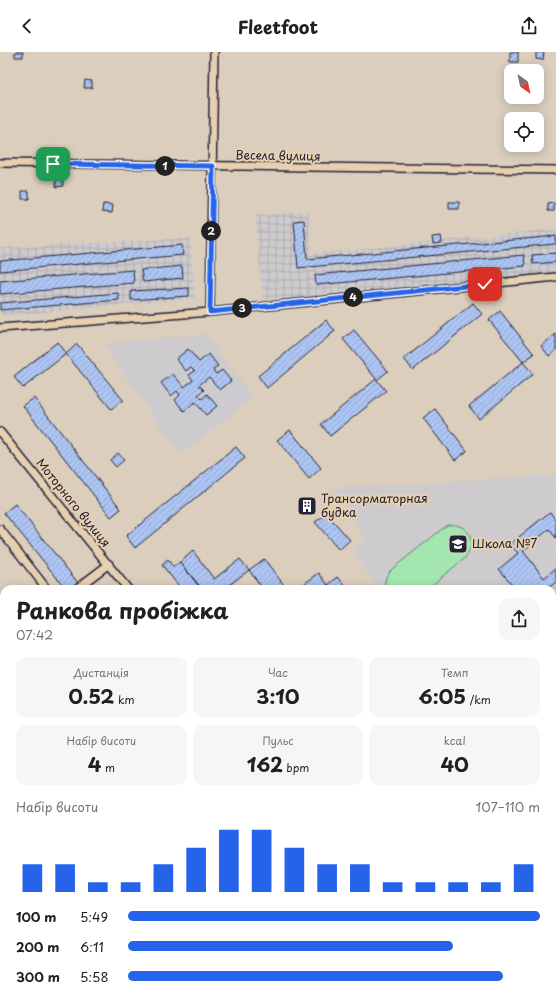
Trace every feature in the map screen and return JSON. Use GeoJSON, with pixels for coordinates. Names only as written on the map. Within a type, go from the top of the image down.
{"type":"FeatureCollection","features":[{"type":"Feature","properties":{"kind":"street"},"geometry":{"type":"LineString","coordinates":[[210,312],[214,52]]}},
{"type":"Feature","properties":{"kind":"street","name":"Весела вулиця"},"geometry":{"type":"LineString","coordinates":[[0,163],[556,170]]}},
{"type":"Feature","properties":{"kind":"street"},"geometry":{"type":"LineString","coordinates":[[0,328],[210,312],[556,278]]}},
{"type":"Feature","properties":{"kind":"street","name":"Моторного вулиця"},"geometry":{"type":"LineString","coordinates":[[0,432],[125,585]]}},
{"type":"Feature","properties":{"kind":"street"},"geometry":{"type":"LineString","coordinates":[[0,529],[44,585]]}},
{"type":"Feature","properties":{"kind":"street"},"geometry":{"type":"LineString","coordinates":[[81,585],[109,564]]}},
{"type":"Feature","properties":{"kind":"shaded area"},"geometry":{"type":"Polygon","coordinates":[[[308,211],[312,254],[556,229],[556,273],[316,301],[263,299],[255,216],[308,211]]]}},
{"type":"Feature","properties":{"kind":"shaded area"},"geometry":{"type":"Polygon","coordinates":[[[190,238],[195,298],[0,316],[0,248],[190,238]]]}},
{"type":"Feature","properties":{"kind":"shaded area"},"geometry":{"type":"Polygon","coordinates":[[[205,334],[253,398],[180,455],[103,344],[205,334]]]}},
{"type":"Feature","properties":{"kind":"shaded area","name":"Школа №7"},"geometry":{"type":"Polygon","coordinates":[[[556,475],[556,585],[377,585],[365,570],[352,548],[366,540],[332,488],[556,475]]]}},
{"type":"Feature","properties":{"kind":"green space"},"geometry":{"type":"Polygon","coordinates":[[[447,525],[461,527],[469,534],[471,546],[465,558],[432,585],[385,585],[388,573],[447,525]]]}},
{"type":"Feature","properties":{"kind":"building"},"geometry":{"type":"Polygon","coordinates":[[[15,52],[23,52],[23,57],[15,57],[15,52]]]}},
{"type":"Feature","properties":{"kind":"building"},"geometry":{"type":"Polygon","coordinates":[[[510,52],[518,52],[518,62],[510,62],[510,52]]]}},
{"type":"Feature","properties":{"kind":"building"},"geometry":{"type":"Polygon","coordinates":[[[536,52],[544,52],[543,60],[536,59],[536,52]]]}},
{"type":"Feature","properties":{"kind":"building"},"geometry":{"type":"Polygon","coordinates":[[[85,80],[92,81],[92,88],[84,88],[85,80]]]}},
{"type":"Feature","properties":{"kind":"building"},"geometry":{"type":"Polygon","coordinates":[[[56,180],[63,180],[63,186],[56,187],[56,180]]]}},
{"type":"Feature","properties":{"kind":"building"},"geometry":{"type":"Polygon","coordinates":[[[22,191],[29,191],[29,199],[22,199],[22,191]]]}},
{"type":"Feature","properties":{"kind":"building"},"geometry":{"type":"Polygon","coordinates":[[[449,202],[459,202],[459,209],[449,209],[449,202]]]}},
{"type":"Feature","properties":{"kind":"building"},"geometry":{"type":"Polygon","coordinates":[[[554,203],[554,211],[548,211],[548,204],[554,203]]]}},
{"type":"Feature","properties":{"kind":"building"},"geometry":{"type":"Polygon","coordinates":[[[103,204],[113,205],[112,213],[102,212],[103,204]]]}},
{"type":"Feature","properties":{"kind":"building"},"geometry":{"type":"Polygon","coordinates":[[[304,220],[307,259],[556,236],[556,244],[298,268],[294,221],[304,220]]]}},
{"type":"Feature","properties":{"kind":"building"},"geometry":{"type":"Polygon","coordinates":[[[441,236],[442,243],[433,244],[432,237],[441,236]]]}},
{"type":"Feature","properties":{"kind":"building"},"geometry":{"type":"Polygon","coordinates":[[[182,245],[183,255],[0,271],[0,261],[182,245]]]}},
{"type":"Feature","properties":{"kind":"building"},"geometry":{"type":"Polygon","coordinates":[[[556,253],[556,262],[533,264],[532,255],[556,253]]]}},
{"type":"Feature","properties":{"kind":"building"},"geometry":{"type":"Polygon","coordinates":[[[524,255],[525,266],[316,285],[315,275],[524,255]]]}},
{"type":"Feature","properties":{"kind":"building"},"geometry":{"type":"Polygon","coordinates":[[[182,266],[183,278],[143,282],[141,270],[182,266]]]}},
{"type":"Feature","properties":{"kind":"building"},"geometry":{"type":"Polygon","coordinates":[[[133,270],[134,283],[0,294],[0,281],[133,270]]]}},
{"type":"Feature","properties":{"kind":"building"},"geometry":{"type":"Polygon","coordinates":[[[189,288],[189,296],[131,300],[131,291],[189,288]]]}},
{"type":"Feature","properties":{"kind":"building"},"geometry":{"type":"Polygon","coordinates":[[[118,293],[119,300],[0,310],[0,303],[118,293]]]}},
{"type":"Feature","properties":{"kind":"building"},"geometry":{"type":"Polygon","coordinates":[[[473,303],[482,314],[413,370],[404,359],[473,303]]]}},
{"type":"Feature","properties":{"kind":"building"},"geometry":{"type":"Polygon","coordinates":[[[500,311],[534,354],[523,362],[489,320],[500,311]]]}},
{"type":"Feature","properties":{"kind":"building"},"geometry":{"type":"Polygon","coordinates":[[[326,320],[335,331],[267,388],[258,376],[326,320]]]}},
{"type":"Feature","properties":{"kind":"building"},"geometry":{"type":"Polygon","coordinates":[[[354,330],[388,371],[377,380],[343,339],[354,330]]]}},
{"type":"Feature","properties":{"kind":"building"},"geometry":{"type":"Polygon","coordinates":[[[556,334],[556,351],[549,356],[541,346],[556,334]]]}},
{"type":"Feature","properties":{"kind":"building"},"geometry":{"type":"Polygon","coordinates":[[[57,342],[66,354],[23,388],[14,377],[57,342]]]}},
{"type":"Feature","properties":{"kind":"building"},"geometry":{"type":"Polygon","coordinates":[[[77,344],[123,400],[111,409],[66,354],[77,344]]]}},
{"type":"Feature","properties":{"kind":"building"},"geometry":{"type":"Polygon","coordinates":[[[188,349],[199,362],[209,354],[218,366],[213,370],[216,374],[222,370],[231,381],[220,390],[209,377],[199,385],[204,390],[198,395],[202,399],[207,394],[217,406],[206,415],[195,402],[184,411],[175,400],[180,395],[177,391],[171,396],[161,383],[173,374],[184,387],[193,380],[189,375],[195,371],[191,367],[186,371],[176,359],[188,349]]]}},
{"type":"Feature","properties":{"kind":"building"},"geometry":{"type":"Polygon","coordinates":[[[523,362],[533,374],[479,419],[469,406],[523,362]]]}},
{"type":"Feature","properties":{"kind":"building"},"geometry":{"type":"Polygon","coordinates":[[[376,379],[386,391],[330,436],[321,424],[376,379]]]}},
{"type":"Feature","properties":{"kind":"building"},"geometry":{"type":"Polygon","coordinates":[[[34,398],[121,509],[111,517],[23,406],[34,398]]]}},
{"type":"Feature","properties":{"kind":"building"},"geometry":{"type":"Polygon","coordinates":[[[435,409],[467,451],[455,460],[423,418],[435,409]]]}},
{"type":"Feature","properties":{"kind":"building"},"geometry":{"type":"Polygon","coordinates":[[[290,430],[321,468],[309,479],[277,440],[290,430]]]}},
{"type":"Feature","properties":{"kind":"building"},"geometry":{"type":"Polygon","coordinates":[[[236,447],[245,458],[135,548],[126,536],[236,447]]]}},
{"type":"Feature","properties":{"kind":"building"},"geometry":{"type":"Polygon","coordinates":[[[118,453],[124,460],[116,467],[110,460],[118,453]]]}},
{"type":"Feature","properties":{"kind":"building","name":"Трансорматорная будка"},"geometry":{"type":"Polygon","coordinates":[[[308,502],[312,506],[306,511],[303,506],[308,502]]]}},
{"type":"Feature","properties":{"kind":"building"},"geometry":{"type":"Polygon","coordinates":[[[15,504],[79,584],[63,585],[4,513],[15,504]]]}},
{"type":"Feature","properties":{"kind":"building"},"geometry":{"type":"Polygon","coordinates":[[[550,512],[556,521],[556,538],[549,529],[523,551],[544,578],[556,568],[556,582],[552,585],[513,585],[499,569],[518,553],[510,544],[550,512]]]}},
{"type":"Feature","properties":{"kind":"building"},"geometry":{"type":"Polygon","coordinates":[[[327,514],[350,540],[339,550],[315,522],[327,514]]]}},
{"type":"Feature","properties":{"kind":"building"},"geometry":{"type":"Polygon","coordinates":[[[193,551],[214,579],[240,559],[249,570],[229,585],[199,585],[180,562],[193,551]]]}},
{"type":"Feature","properties":{"kind":"building"},"geometry":{"type":"Polygon","coordinates":[[[264,559],[284,585],[260,585],[249,570],[264,559]]]}},
{"type":"Feature","properties":{"kind":"building"},"geometry":{"type":"Polygon","coordinates":[[[168,560],[173,567],[180,562],[198,585],[178,585],[162,565],[168,560]]]}},
{"type":"Feature","properties":{"kind":"building"},"geometry":{"type":"Polygon","coordinates":[[[319,573],[328,585],[302,585],[319,573]]]}},
{"type":"Feature","properties":{"kind":"building"},"geometry":{"type":"Polygon","coordinates":[[[338,577],[345,585],[328,585],[338,577]]]}},
{"type":"Feature","properties":{"kind":"place","name":"Трансорматорная будка"},"geometry":{"type":"Point","coordinates":[307,506]}},
{"type":"Feature","properties":{"kind":"place","name":"Школа №7"},"geometry":{"type":"Point","coordinates":[458,544]}},
{"type":"Feature","properties":{"kind":"route"},"geometry":{"type":"LineString","coordinates":[[53,164],[213,166],[210,312],[485,284]]}}]}
